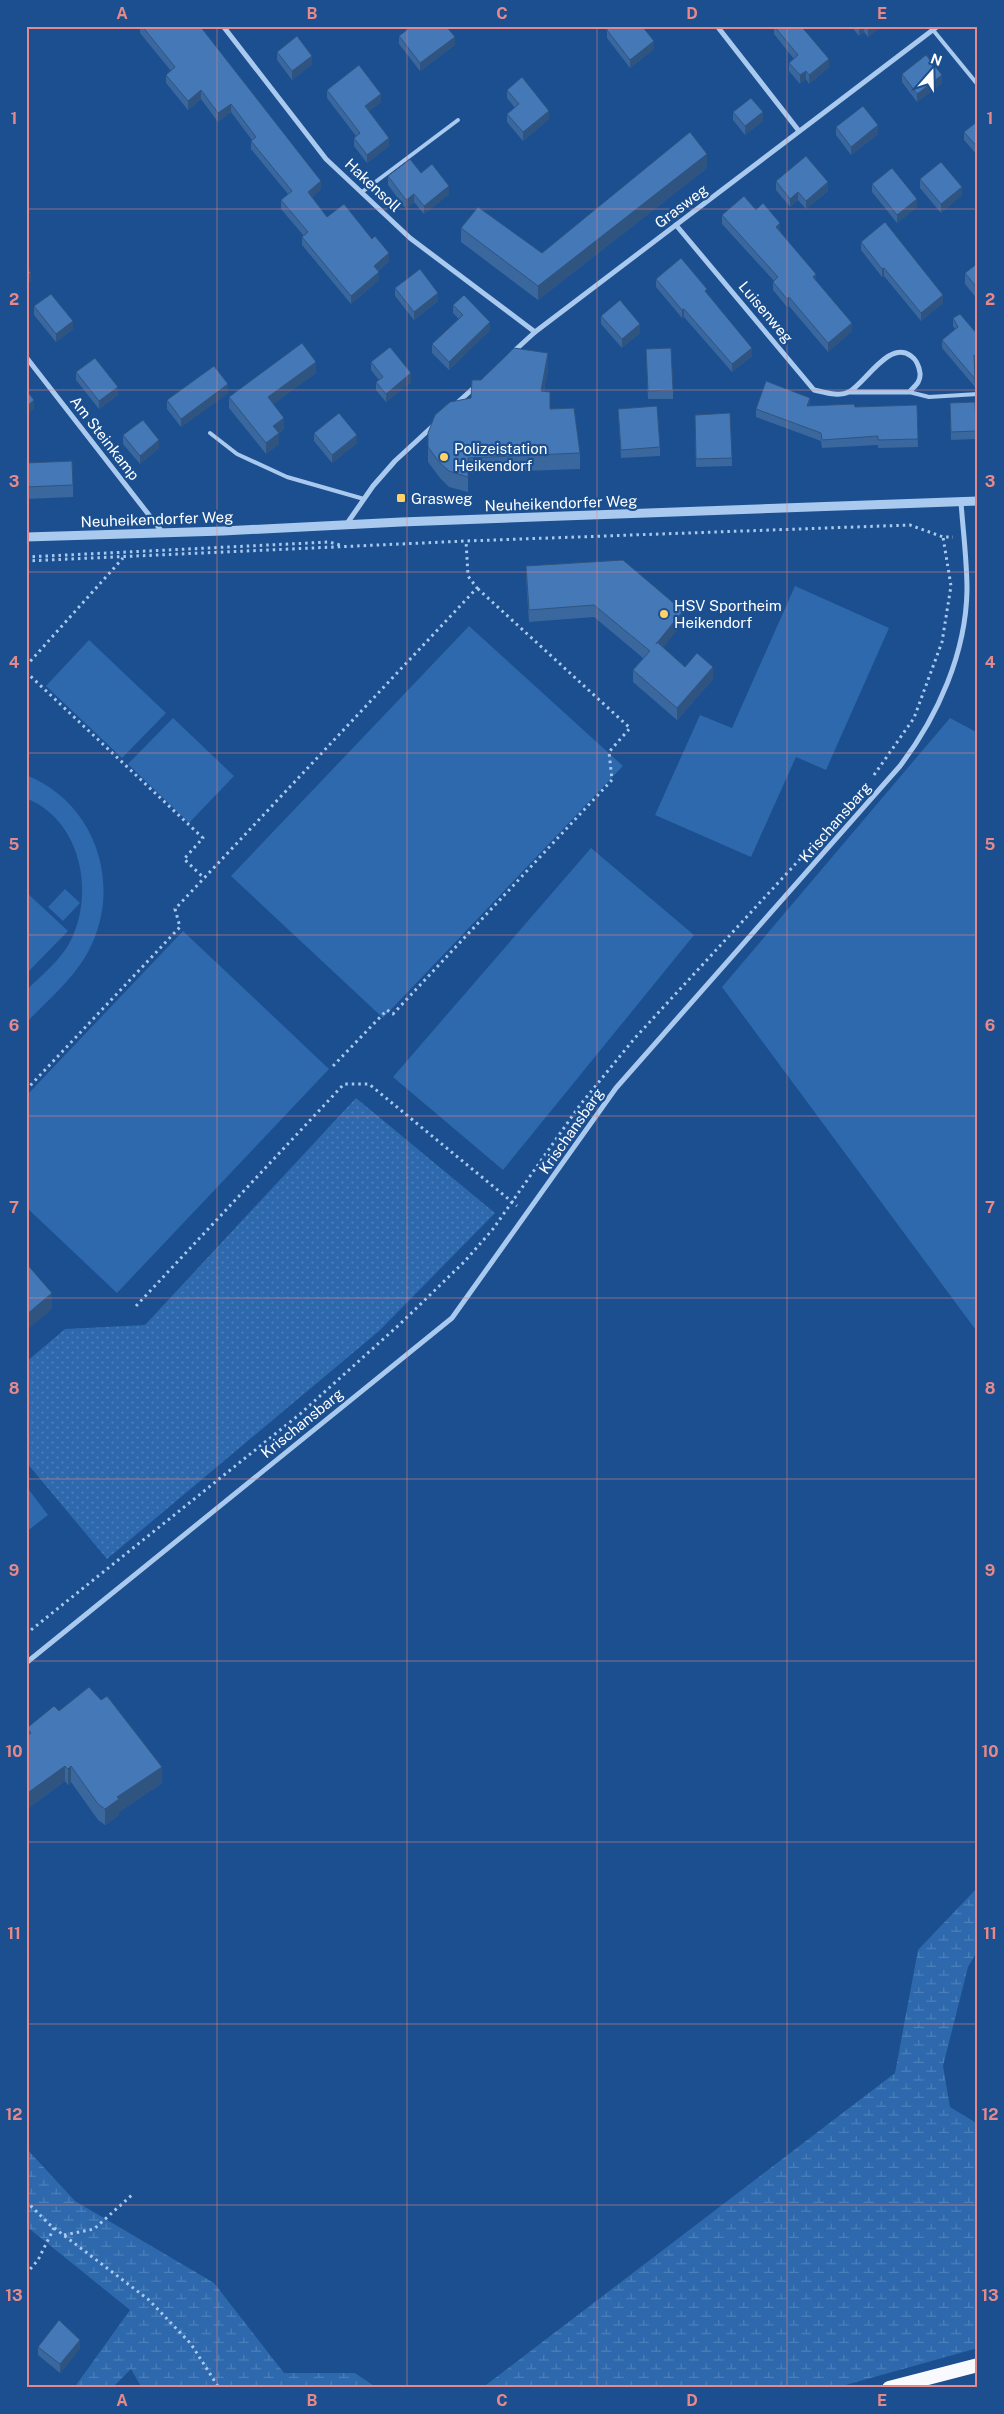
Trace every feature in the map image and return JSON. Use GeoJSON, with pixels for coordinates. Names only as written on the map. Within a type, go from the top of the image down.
{"type":"FeatureCollection","features":[{"type":"Feature","properties":{"kind":"highway"},"geometry":{"type":"LineString","coordinates":[[889,2388],[978,2365]]}},
{"type":"Feature","properties":{"kind":"street","name":"Hakensoll"},"geometry":{"type":"LineString","coordinates":[[223,26],[326,159],[410,238],[535,332]]}},
{"type":"Feature","properties":{"kind":"street"},"geometry":{"type":"LineString","coordinates":[[716,26],[799,132]]}},
{"type":"Feature","properties":{"kind":"street","name":"Grasweg"},"geometry":{"type":"LineString","coordinates":[[507,358],[535,332],[938,26]]}},
{"type":"Feature","properties":{"kind":"street","name":"Luisenweg"},"geometry":{"type":"LineString","coordinates":[[676,225],[814,390],[832,394],[848,392],[909,392]]}},
{"type":"Feature","properties":{"kind":"street"},"geometry":{"type":"LineString","coordinates":[[848,392],[888,355],[899,352],[910,354],[918,363],[920,374],[918,383],[909,392]]}},
{"type":"Feature","properties":{"kind":"street","name":"Am Steinkamp"},"geometry":{"type":"LineString","coordinates":[[26,358],[163,533]]}},
{"type":"Feature","properties":{"kind":"street"},"geometry":{"type":"LineString","coordinates":[[451,409],[479,384]]}},
{"type":"Feature","properties":{"kind":"street"},"geometry":{"type":"LineString","coordinates":[[346,525],[395,461],[437,422]]}},
{"type":"Feature","properties":{"kind":"street","name":"Neuheikendorfer Weg"},"geometry":{"type":"LineString","coordinates":[[26,536],[163,533],[978,501]]}},
{"type":"Feature","properties":{"kind":"street","name":"Krischansbarg"},"geometry":{"type":"LineString","coordinates":[[26,1663],[452,1318],[528,1214],[616,1088],[900,766],[921,738],[953,667],[961,638],[967,590],[961,502]]}},
{"type":"Feature","properties":{"kind":"lane"},"geometry":{"type":"LineString","coordinates":[[933,30],[978,85]]}},
{"type":"Feature","properties":{"kind":"lane"},"geometry":{"type":"LineString","coordinates":[[362,192],[458,120]]}},
{"type":"Feature","properties":{"kind":"lane"},"geometry":{"type":"LineString","coordinates":[[909,392],[929,397],[978,394]]}},
{"type":"Feature","properties":{"kind":"lane"},"geometry":{"type":"LineString","coordinates":[[210,433],[237,454],[287,477],[365,500]]}},
{"type":"Feature","properties":{"kind":"path"},"geometry":{"type":"LineString","coordinates":[[26,561],[466,541],[910,525],[943,537],[964,536]]}},
{"type":"Feature","properties":{"kind":"path"},"geometry":{"type":"LineString","coordinates":[[869,783],[914,718],[942,642],[951,586],[943,537]]}},
{"type":"Feature","properties":{"kind":"path"},"geometry":{"type":"LineString","coordinates":[[333,1066],[387,1010],[393,1014],[612,780],[608,752],[630,728],[477,588],[468,576],[466,541]]}},
{"type":"Feature","properties":{"kind":"path"},"geometry":{"type":"LineString","coordinates":[[26,557],[329,542],[344,546]]}},
{"type":"Feature","properties":{"kind":"path"},"geometry":{"type":"LineString","coordinates":[[26,666],[124,558]]}},
{"type":"Feature","properties":{"kind":"path"},"geometry":{"type":"LineString","coordinates":[[26,1090],[180,926],[175,909],[477,588]]}},
{"type":"Feature","properties":{"kind":"path"},"geometry":{"type":"LineString","coordinates":[[26,672],[203,838],[184,859],[204,878]]}},
{"type":"Feature","properties":{"kind":"path"},"geometry":{"type":"LineString","coordinates":[[26,1634],[300,1414],[400,1324],[465,1261],[493,1229],[580,1105],[634,1039],[804,854]]}},
{"type":"Feature","properties":{"kind":"path"},"geometry":{"type":"LineString","coordinates":[[136,1306],[344,1084],[369,1084],[528,1214]]}},
{"type":"Feature","properties":{"kind":"path"},"geometry":{"type":"LineString","coordinates":[[63,2235],[94,2229],[133,2194]]}},
{"type":"Feature","properties":{"kind":"path"},"geometry":{"type":"LineString","coordinates":[[26,2201],[54,2228],[149,2300],[191,2344],[219,2388]]}},
{"type":"Feature","properties":{"kind":"path"},"geometry":{"type":"LineString","coordinates":[[26,2274],[38,2260],[54,2228]]}},
{"type":"Feature","properties":{"kind":"green space"},"geometry":{"type":"Polygon","coordinates":[[[795,586],[889,628],[826,770],[796,757],[751,857],[655,815],[700,715],[732,728],[795,586]]]}},
{"type":"Feature","properties":{"kind":"green space"},"geometry":{"type":"Polygon","coordinates":[[[469,626],[623,766],[383,1018],[231,876],[469,626]]]}},
{"type":"Feature","properties":{"kind":"green space"},"geometry":{"type":"Polygon","coordinates":[[[89,640],[166,713],[122,758],[46,686],[89,640]]]}},
{"type":"Feature","properties":{"kind":"green space"},"geometry":{"type":"Polygon","coordinates":[[[173,718],[234,776],[189,823],[128,764],[173,718]]]}},
{"type":"Feature","properties":{"kind":"green space"},"geometry":{"type":"Polygon","coordinates":[[[950,718],[978,733],[978,1333],[722,987],[950,718]]]}},
{"type":"Feature","properties":{"kind":"green space"},"geometry":{"type":"Polygon","coordinates":[[[26,775],[51,788],[71,806],[86,827],[97,850],[103,876],[103,902],[98,929],[81,964],[26,1023],[26,991],[55,962],[70,942],[78,923],[82,902],[82,881],[78,860],[71,841],[60,823],[45,809],[26,798],[26,775]]]}},
{"type":"Feature","properties":{"kind":"green space"},"geometry":{"type":"Polygon","coordinates":[[[591,848],[694,935],[503,1170],[393,1077],[591,848]]]}},
{"type":"Feature","properties":{"kind":"green space"},"geometry":{"type":"Polygon","coordinates":[[[65,889],[80,903],[63,921],[48,907],[65,889]]]}},
{"type":"Feature","properties":{"kind":"green space"},"geometry":{"type":"Polygon","coordinates":[[[26,892],[68,931],[26,974],[26,892]]]}},
{"type":"Feature","properties":{"kind":"green space"},"geometry":{"type":"Polygon","coordinates":[[[183,931],[329,1069],[117,1293],[26,1207],[26,1096],[183,931]]]}},
{"type":"Feature","properties":{"kind":"green space"},"geometry":{"type":"Polygon","coordinates":[[[356,1098],[495,1213],[379,1331],[107,1559],[26,1462],[26,1362],[65,1329],[145,1325],[356,1098]]]}},
{"type":"Feature","properties":{"kind":"green space"},"geometry":{"type":"Polygon","coordinates":[[[26,1486],[48,1515],[26,1532],[26,1486]]]}},
{"type":"Feature","properties":{"kind":"green space"},"geometry":{"type":"Polygon","coordinates":[[[978,1887],[978,1950],[968,1967],[943,2066],[950,2107],[978,2124],[978,2348],[835,2388],[482,2388],[895,2073],[918,1950],[978,1887]]]}},
{"type":"Feature","properties":{"kind":"green space"},"geometry":{"type":"Polygon","coordinates":[[[26,2148],[75,2201],[214,2283],[284,2373],[355,2373],[377,2388],[142,2388],[131,2369],[112,2388],[74,2388],[130,2310],[26,2226],[26,2148]]]}},
{"type":"Feature","properties":{"kind":"building"},"geometry":{"type":"Polygon","coordinates":[[[142,26],[200,26],[321,181],[308,192],[327,217],[344,204],[372,239],[375,236],[389,253],[374,266],[379,272],[351,296],[302,237],[308,232],[281,200],[292,191],[251,141],[256,137],[231,104],[218,113],[201,90],[188,101],[166,75],[175,67],[142,26]]]}},
{"type":"Feature","properties":{"kind":"building"},"geometry":{"type":"Polygon","coordinates":[[[412,26],[446,26],[455,37],[420,63],[399,36],[412,26]]]}},
{"type":"Feature","properties":{"kind":"building"},"geometry":{"type":"Polygon","coordinates":[[[609,26],[642,26],[654,41],[630,60],[607,30],[609,26]]]}},
{"type":"Feature","properties":{"kind":"building"},"geometry":{"type":"Polygon","coordinates":[[[774,26],[801,26],[829,59],[809,75],[806,71],[800,75],[789,63],[798,55],[774,26]]]}},
{"type":"Feature","properties":{"kind":"building"},"geometry":{"type":"Polygon","coordinates":[[[297,36],[312,56],[292,71],[277,52],[297,36]]]}},
{"type":"Feature","properties":{"kind":"building"},"geometry":{"type":"Polygon","coordinates":[[[926,55],[942,75],[917,94],[902,74],[926,55]]]}},
{"type":"Feature","properties":{"kind":"building"},"geometry":{"type":"Polygon","coordinates":[[[359,65],[381,94],[365,106],[389,138],[367,155],[354,138],[360,133],[327,90],[359,65]]]}},
{"type":"Feature","properties":{"kind":"building"},"geometry":{"type":"Polygon","coordinates":[[[522,77],[549,111],[523,132],[507,114],[519,104],[507,90],[522,77]]]}},
{"type":"Feature","properties":{"kind":"building"},"geometry":{"type":"Polygon","coordinates":[[[751,98],[763,112],[745,126],[733,112],[751,98]]]}},
{"type":"Feature","properties":{"kind":"building"},"geometry":{"type":"Polygon","coordinates":[[[863,106],[878,125],[851,147],[836,127],[863,106]]]}},
{"type":"Feature","properties":{"kind":"building"},"geometry":{"type":"Polygon","coordinates":[[[978,121],[978,148],[964,132],[978,121]]]}},
{"type":"Feature","properties":{"kind":"building"},"geometry":{"type":"Polygon","coordinates":[[[690,132],[707,154],[538,286],[461,228],[478,207],[542,253],[690,132]]]}},
{"type":"Feature","properties":{"kind":"building"},"geometry":{"type":"Polygon","coordinates":[[[806,156],[828,182],[806,201],[798,192],[790,199],[776,181],[806,156]]]}},
{"type":"Feature","properties":{"kind":"building"},"geometry":{"type":"Polygon","coordinates":[[[410,159],[421,173],[432,164],[449,186],[424,206],[414,194],[406,200],[388,176],[410,159]]]}},
{"type":"Feature","properties":{"kind":"building"},"geometry":{"type":"Polygon","coordinates":[[[941,162],[962,187],[941,204],[920,179],[941,162]]]}},
{"type":"Feature","properties":{"kind":"building"},"geometry":{"type":"Polygon","coordinates":[[[892,168],[917,199],[897,215],[872,184],[892,168]]]}},
{"type":"Feature","properties":{"kind":"building"},"geometry":{"type":"Polygon","coordinates":[[[744,196],[756,210],[763,203],[780,223],[776,227],[816,274],[813,277],[852,323],[828,343],[789,297],[787,299],[773,282],[778,277],[722,215],[744,196]]]}},
{"type":"Feature","properties":{"kind":"building"},"geometry":{"type":"Polygon","coordinates":[[[885,222],[943,295],[921,313],[861,242],[885,222]]]}},
{"type":"Feature","properties":{"kind":"building"},"geometry":{"type":"Polygon","coordinates":[[[681,258],[707,289],[705,291],[752,348],[732,364],[656,279],[681,258]]]}},
{"type":"Feature","properties":{"kind":"building"},"geometry":{"type":"Polygon","coordinates":[[[978,263],[978,289],[965,273],[978,263]]]}},
{"type":"Feature","properties":{"kind":"building"},"geometry":{"type":"Polygon","coordinates":[[[26,267],[31,273],[26,276],[26,267]]]}},
{"type":"Feature","properties":{"kind":"building"},"geometry":{"type":"Polygon","coordinates":[[[420,269],[438,293],[414,312],[395,288],[420,269]]]}},
{"type":"Feature","properties":{"kind":"building"},"geometry":{"type":"Polygon","coordinates":[[[51,294],[73,321],[56,334],[34,306],[51,294]]]}},
{"type":"Feature","properties":{"kind":"building"},"geometry":{"type":"Polygon","coordinates":[[[464,295],[490,322],[449,362],[432,344],[463,315],[453,305],[464,295]]]}},
{"type":"Feature","properties":{"kind":"building"},"geometry":{"type":"Polygon","coordinates":[[[620,300],[640,324],[622,339],[601,316],[620,300]]]}},
{"type":"Feature","properties":{"kind":"building"},"geometry":{"type":"Polygon","coordinates":[[[960,314],[978,335],[978,361],[974,355],[975,379],[942,340],[958,327],[953,318],[960,314]]]}},
{"type":"Feature","properties":{"kind":"building"},"geometry":{"type":"Polygon","coordinates":[[[302,343],[316,362],[268,397],[284,418],[273,426],[279,433],[266,443],[229,397],[302,343]]]}},
{"type":"Feature","properties":{"kind":"building"},"geometry":{"type":"Polygon","coordinates":[[[390,347],[411,373],[386,394],[376,382],[383,377],[371,362],[390,347]]]}},
{"type":"Feature","properties":{"kind":"building"},"geometry":{"type":"Polygon","coordinates":[[[514,348],[548,353],[541,391],[550,392],[550,409],[574,408],[580,453],[468,458],[468,477],[449,471],[440,463],[428,447],[428,433],[435,415],[450,402],[471,398],[472,380],[481,380],[514,348]]]}},
{"type":"Feature","properties":{"kind":"building"},"geometry":{"type":"Polygon","coordinates":[[[671,348],[673,390],[648,391],[646,349],[671,348]]]}},
{"type":"Feature","properties":{"kind":"building"},"geometry":{"type":"Polygon","coordinates":[[[95,358],[118,387],[99,401],[76,372],[95,358]]]}},
{"type":"Feature","properties":{"kind":"building"},"geometry":{"type":"Polygon","coordinates":[[[214,366],[228,384],[181,419],[167,400],[214,366]]]}},
{"type":"Feature","properties":{"kind":"building"},"geometry":{"type":"Polygon","coordinates":[[[766,381],[810,398],[807,406],[854,404],[855,407],[917,405],[918,439],[878,440],[878,436],[822,440],[821,433],[756,409],[766,381]]]}},
{"type":"Feature","properties":{"kind":"building"},"geometry":{"type":"Polygon","coordinates":[[[26,390],[34,400],[26,407],[26,390]]]}},
{"type":"Feature","properties":{"kind":"building"},"geometry":{"type":"Polygon","coordinates":[[[975,402],[976,431],[951,432],[950,403],[975,402]]]}},
{"type":"Feature","properties":{"kind":"building"},"geometry":{"type":"Polygon","coordinates":[[[657,406],[660,447],[621,450],[618,409],[657,406]]]}},
{"type":"Feature","properties":{"kind":"building"},"geometry":{"type":"Polygon","coordinates":[[[339,413],[357,435],[332,455],[314,433],[339,413]]]}},
{"type":"Feature","properties":{"kind":"building"},"geometry":{"type":"Polygon","coordinates":[[[730,413],[732,458],[696,459],[695,415],[730,413]]]}},
{"type":"Feature","properties":{"kind":"building"},"geometry":{"type":"Polygon","coordinates":[[[143,420],[159,440],[140,456],[123,435],[143,420]]]}},
{"type":"Feature","properties":{"kind":"building"},"geometry":{"type":"Polygon","coordinates":[[[72,461],[73,485],[26,487],[26,463],[72,461]]]}},
{"type":"Feature","properties":{"kind":"building"},"geometry":{"type":"Polygon","coordinates":[[[623,560],[683,611],[657,642],[685,667],[697,653],[713,667],[677,708],[633,670],[650,651],[594,605],[529,610],[526,566],[623,560]]]}},
{"type":"Feature","properties":{"kind":"building"},"geometry":{"type":"Polygon","coordinates":[[[26,1263],[52,1293],[26,1315],[26,1263]]]}},
{"type":"Feature","properties":{"kind":"building"},"geometry":{"type":"Polygon","coordinates":[[[89,1687],[101,1700],[107,1696],[162,1767],[117,1797],[119,1799],[105,1809],[98,1804],[71,1766],[68,1769],[65,1766],[26,1794],[26,1736],[31,1733],[27,1728],[54,1706],[59,1711],[89,1687]]]}},
{"type":"Feature","properties":{"kind":"building"},"geometry":{"type":"Polygon","coordinates":[[[59,2320],[80,2340],[60,2364],[38,2347],[59,2320]]]}},
{"type":"Feature","properties":{"kind":"place","name":"Polizeistation Heikendorf"},"geometry":{"type":"Point","coordinates":[444,457]}},
{"type":"Feature","properties":{"kind":"place","name":"Grasweg"},"geometry":{"type":"Point","coordinates":[401,498]}},
{"type":"Feature","properties":{"kind":"place","name":"HSV Sportheim Heikendorf"},"geometry":{"type":"Point","coordinates":[664,614]}}]}
